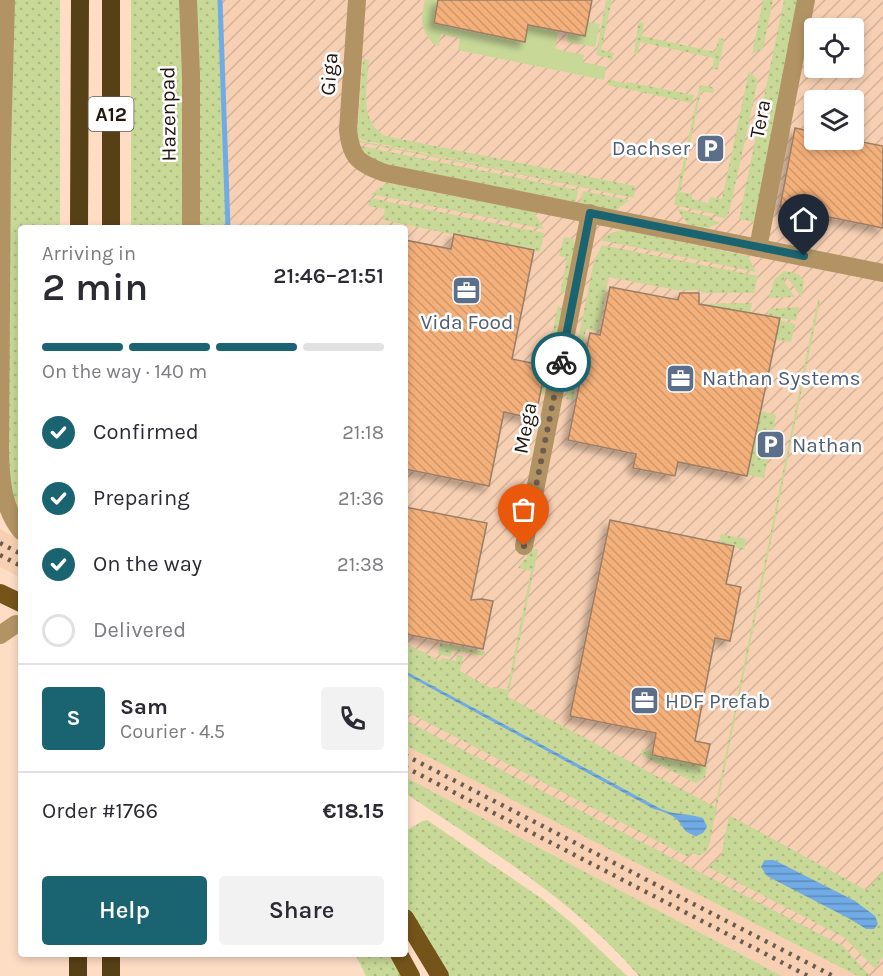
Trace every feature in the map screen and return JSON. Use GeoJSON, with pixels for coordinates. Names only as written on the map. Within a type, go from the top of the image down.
{"type":"FeatureCollection","features":[{"type":"Feature","properties":{"kind":"highway","name":"A12"},"geometry":{"type":"LineString","coordinates":[[79,225],[80,0]]}},
{"type":"Feature","properties":{"kind":"highway","name":"A12"},"geometry":{"type":"LineString","coordinates":[[111,0],[111,225]]}},
{"type":"Feature","properties":{"kind":"highway"},"geometry":{"type":"LineString","coordinates":[[78,957],[78,976]]}},
{"type":"Feature","properties":{"kind":"highway"},"geometry":{"type":"LineString","coordinates":[[111,957],[111,976]]}},
{"type":"Feature","properties":{"kind":"main road"},"geometry":{"type":"LineString","coordinates":[[0,593],[18,602]]}},
{"type":"Feature","properties":{"kind":"main road"},"geometry":{"type":"LineString","coordinates":[[408,923],[440,976]]}},
{"type":"Feature","properties":{"kind":"main road"},"geometry":{"type":"LineString","coordinates":[[401,957],[411,976]]}},
{"type":"Feature","properties":{"kind":"street"},"geometry":{"type":"LineString","coordinates":[[6,0],[0,454],[2,484],[7,508],[18,526]]}},
{"type":"Feature","properties":{"kind":"street","name":"Hazenpad"},"geometry":{"type":"LineString","coordinates":[[188,0],[191,75],[191,225]]}},
{"type":"Feature","properties":{"kind":"street","name":"Giga"},"geometry":{"type":"LineString","coordinates":[[357,0],[348,130],[352,152],[365,166],[385,173],[590,213]]}},
{"type":"Feature","properties":{"kind":"street","name":"Tera"},"geometry":{"type":"LineString","coordinates":[[759,248],[806,0]]}},
{"type":"Feature","properties":{"kind":"street"},"geometry":{"type":"LineString","coordinates":[[590,213],[883,273]]}},
{"type":"Feature","properties":{"kind":"street","name":"Mega"},"geometry":{"type":"LineString","coordinates":[[524,546],[590,213]]}},
{"type":"Feature","properties":{"kind":"street"},"geometry":{"type":"LineString","coordinates":[[0,635],[16,624]]}},
{"type":"Feature","properties":{"kind":"shaded area"},"geometry":{"type":"Polygon","coordinates":[[[220,0],[883,0],[883,976],[858,976],[408,726],[408,225],[228,225],[220,0]]]}},
{"type":"Feature","properties":{"kind":"shaded area"},"geometry":{"type":"Polygon","coordinates":[[[0,529],[18,539],[18,576],[0,567],[0,529]]]}},
{"type":"Feature","properties":{"kind":"shaded area"},"geometry":{"type":"Polygon","coordinates":[[[408,726],[858,976],[782,976],[408,779],[408,726]]]}},
{"type":"Feature","properties":{"kind":"green space"},"geometry":{"type":"Polygon","coordinates":[[[11,0],[60,0],[60,225],[18,225],[18,514],[15,510],[4,441],[11,0]]]}},
{"type":"Feature","properties":{"kind":"green space"},"geometry":{"type":"Polygon","coordinates":[[[131,0],[184,0],[187,225],[131,225],[131,0]]]}},
{"type":"Feature","properties":{"kind":"green space"},"geometry":{"type":"Polygon","coordinates":[[[191,0],[220,0],[228,225],[195,225],[191,0]]]}},
{"type":"Feature","properties":{"kind":"green space"},"geometry":{"type":"Polygon","coordinates":[[[425,0],[438,0],[434,23],[524,42],[528,25],[558,31],[555,49],[584,55],[583,62],[606,67],[604,80],[458,50],[460,38],[441,34],[439,46],[433,44],[422,24],[425,0]]]}},
{"type":"Feature","properties":{"kind":"green space"},"geometry":{"type":"Polygon","coordinates":[[[606,0],[612,0],[601,50],[614,53],[612,61],[610,58],[596,55],[606,0]]]}},
{"type":"Feature","properties":{"kind":"green space"},"geometry":{"type":"Polygon","coordinates":[[[763,0],[773,0],[763,49],[752,54],[763,0]]]}},
{"type":"Feature","properties":{"kind":"green space"},"geometry":{"type":"Polygon","coordinates":[[[784,0],[801,0],[758,223],[739,219],[784,0]]]}},
{"type":"Feature","properties":{"kind":"green space"},"geometry":{"type":"Polygon","coordinates":[[[588,22],[600,24],[595,47],[567,42],[568,33],[585,36],[588,22]]]}},
{"type":"Feature","properties":{"kind":"green space"},"geometry":{"type":"Polygon","coordinates":[[[644,23],[642,36],[715,52],[719,38],[723,39],[718,69],[712,70],[714,58],[640,42],[637,55],[634,54],[638,24],[644,23]]]}},
{"type":"Feature","properties":{"kind":"green space"},"geometry":{"type":"Polygon","coordinates":[[[363,59],[369,60],[366,91],[368,112],[376,129],[385,136],[635,186],[634,198],[359,142],[357,135],[363,59]],[[359,136],[361,141],[633,195],[362,140],[359,136]]]}},
{"type":"Feature","properties":{"kind":"green space"},"geometry":{"type":"Polygon","coordinates":[[[749,71],[758,80],[729,213],[725,218],[717,217],[715,214],[674,205],[700,85],[714,89],[713,93],[701,91],[680,192],[692,194],[692,199],[708,203],[710,197],[722,199],[749,71]]]}},
{"type":"Feature","properties":{"kind":"green space"},"geometry":{"type":"Polygon","coordinates":[[[609,79],[694,95],[692,103],[608,85],[609,79]]]}},
{"type":"Feature","properties":{"kind":"green space"},"geometry":{"type":"Polygon","coordinates":[[[360,146],[578,190],[576,202],[382,164],[368,156],[360,146]]]}},
{"type":"Feature","properties":{"kind":"green space"},"geometry":{"type":"Polygon","coordinates":[[[387,183],[534,212],[544,229],[371,194],[387,183]]]}},
{"type":"Feature","properties":{"kind":"green space"},"geometry":{"type":"Polygon","coordinates":[[[583,191],[630,200],[614,211],[580,203],[583,191]]]}},
{"type":"Feature","properties":{"kind":"green space"},"geometry":{"type":"Polygon","coordinates":[[[370,198],[544,233],[540,252],[383,220],[385,209],[368,206],[370,198]]]}},
{"type":"Feature","properties":{"kind":"green space"},"geometry":{"type":"Polygon","coordinates":[[[677,209],[712,217],[714,221],[721,222],[708,228],[688,225],[677,209]]]}},
{"type":"Feature","properties":{"kind":"green space"},"geometry":{"type":"Polygon","coordinates":[[[623,230],[748,256],[756,272],[599,240],[611,233],[623,230]]]}},
{"type":"Feature","properties":{"kind":"green space"},"geometry":{"type":"Polygon","coordinates":[[[564,237],[573,239],[575,245],[566,290],[560,294],[567,258],[559,256],[564,237]]]}},
{"type":"Feature","properties":{"kind":"green space"},"geometry":{"type":"Polygon","coordinates":[[[602,245],[758,276],[754,293],[702,293],[701,290],[676,290],[609,277],[598,331],[586,329],[573,400],[566,399],[594,261],[602,245]]]}},
{"type":"Feature","properties":{"kind":"green space"},"geometry":{"type":"Polygon","coordinates":[[[784,271],[799,274],[804,282],[801,297],[787,277],[783,280],[795,297],[769,298],[774,280],[784,271]]]}},
{"type":"Feature","properties":{"kind":"green space"},"geometry":{"type":"Polygon","coordinates":[[[818,299],[820,300],[706,852],[700,855],[691,853],[688,857],[408,713],[408,645],[440,661],[442,658],[456,661],[457,655],[463,656],[460,671],[492,689],[493,687],[507,690],[531,571],[518,568],[533,549],[538,550],[508,697],[715,807],[818,299]]]}},
{"type":"Feature","properties":{"kind":"green space"},"geometry":{"type":"Polygon","coordinates":[[[752,303],[750,314],[699,304],[752,303]]]}},
{"type":"Feature","properties":{"kind":"green space"},"geometry":{"type":"Polygon","coordinates":[[[558,305],[562,311],[545,395],[540,394],[558,305]]]}},
{"type":"Feature","properties":{"kind":"green space"},"geometry":{"type":"Polygon","coordinates":[[[799,307],[796,321],[767,315],[769,309],[799,307]]]}},
{"type":"Feature","properties":{"kind":"green space"},"geometry":{"type":"Polygon","coordinates":[[[779,320],[795,324],[791,342],[776,340],[779,320]]]}},
{"type":"Feature","properties":{"kind":"green space"},"geometry":{"type":"Polygon","coordinates":[[[761,411],[776,415],[764,478],[748,475],[761,411]]]}},
{"type":"Feature","properties":{"kind":"green space"},"geometry":{"type":"Polygon","coordinates":[[[721,534],[746,539],[744,550],[719,542],[721,534]]]}},
{"type":"Feature","properties":{"kind":"green space"},"geometry":{"type":"Polygon","coordinates":[[[440,643],[485,652],[484,656],[452,650],[450,657],[438,654],[440,643]]]}},
{"type":"Feature","properties":{"kind":"green space"},"geometry":{"type":"Polygon","coordinates":[[[408,722],[843,946],[870,976],[858,976],[408,747],[408,722]]]}},
{"type":"Feature","properties":{"kind":"green space"},"geometry":{"type":"Polygon","coordinates":[[[642,749],[653,751],[652,755],[707,766],[705,778],[695,783],[641,755],[642,749]]]}},
{"type":"Feature","properties":{"kind":"green space"},"geometry":{"type":"Polygon","coordinates":[[[408,779],[782,976],[639,976],[587,923],[498,855],[408,795],[408,779]]]}},
{"type":"Feature","properties":{"kind":"green space"},"geometry":{"type":"Polygon","coordinates":[[[729,815],[866,890],[883,872],[883,957],[875,969],[845,938],[708,867],[721,856],[729,815]]]}},
{"type":"Feature","properties":{"kind":"green space"},"geometry":{"type":"Polygon","coordinates":[[[427,820],[545,901],[627,976],[447,976],[408,912],[408,829],[427,820]]]}},
{"type":"Feature","properties":{"kind":"green space"},"geometry":{"type":"Polygon","coordinates":[[[356,957],[392,957],[402,976],[366,976],[356,957]]]}},
{"type":"Feature","properties":{"kind":"water"},"geometry":{"type":"Polygon","coordinates":[[[408,673],[661,809],[703,818],[707,827],[703,833],[696,836],[685,830],[672,816],[654,809],[408,676],[408,673]]]}},
{"type":"Feature","properties":{"kind":"water"},"geometry":{"type":"Polygon","coordinates":[[[774,860],[855,901],[875,916],[878,924],[874,929],[866,929],[767,876],[761,867],[764,861],[774,860]]]}},
{"type":"Feature","properties":{"kind":"building"},"geometry":{"type":"Polygon","coordinates":[[[438,0],[592,0],[585,36],[528,25],[525,42],[434,23],[438,0]]]}},
{"type":"Feature","properties":{"kind":"building"},"geometry":{"type":"Polygon","coordinates":[[[795,128],[804,130],[804,150],[864,150],[864,142],[883,146],[883,228],[780,207],[795,128]]]}},
{"type":"Feature","properties":{"kind":"building"},"geometry":{"type":"Polygon","coordinates":[[[454,234],[534,250],[512,359],[546,366],[535,419],[504,412],[489,486],[408,470],[408,241],[451,249],[454,234]]]}},
{"type":"Feature","properties":{"kind":"building"},"geometry":{"type":"Polygon","coordinates":[[[610,287],[678,300],[680,293],[699,293],[699,304],[780,318],[747,476],[678,462],[675,476],[633,468],[636,454],[568,440],[590,333],[600,335],[610,287]]]}},
{"type":"Feature","properties":{"kind":"building"},"geometry":{"type":"Polygon","coordinates":[[[408,508],[487,523],[471,600],[493,601],[483,649],[408,635],[408,508]]]}},
{"type":"Feature","properties":{"kind":"building"},"geometry":{"type":"Polygon","coordinates":[[[610,520],[734,546],[726,584],[741,587],[730,641],[715,638],[695,741],[710,744],[705,766],[652,755],[656,733],[570,716],[610,520]]]}},
{"type":"Feature","properties":{"kind":"waterway"},"geometry":{"type":"LineString","coordinates":[[220,0],[228,225]]}},
{"type":"Feature","properties":{"kind":"railway"},"geometry":{"type":"LineString","coordinates":[[0,543],[18,552]]}},
{"type":"Feature","properties":{"kind":"railway"},"geometry":{"type":"LineString","coordinates":[[0,555],[18,564]]}},
{"type":"Feature","properties":{"kind":"railway"},"geometry":{"type":"LineString","coordinates":[[408,757],[833,976]]}},
{"type":"Feature","properties":{"kind":"railway"},"geometry":{"type":"LineString","coordinates":[[408,769],[808,976]]}},
{"type":"Feature","properties":{"kind":"way so far"},"geometry":{"type":"LineString","coordinates":[[524,546],[561,362]]}},
{"type":"Feature","properties":{"kind":"place","name":"Dachser"},"geometry":{"type":"Point","coordinates":[711,148]}},
{"type":"Feature","properties":{"kind":"place","name":"Vida Food"},"geometry":{"type":"Point","coordinates":[467,291]}},
{"type":"Feature","properties":{"kind":"place","name":"Nathan Systems"},"geometry":{"type":"Point","coordinates":[681,378]}},
{"type":"Feature","properties":{"kind":"place","name":"Nathan"},"geometry":{"type":"Point","coordinates":[771,445]}},
{"type":"Feature","properties":{"kind":"place","name":"HDF Prefab"},"geometry":{"type":"Point","coordinates":[644,701]}},
{"type":"Feature","properties":{"kind":"route"},"geometry":{"type":"LineString","coordinates":[[561,362],[590,213],[804,256]]}}]}
